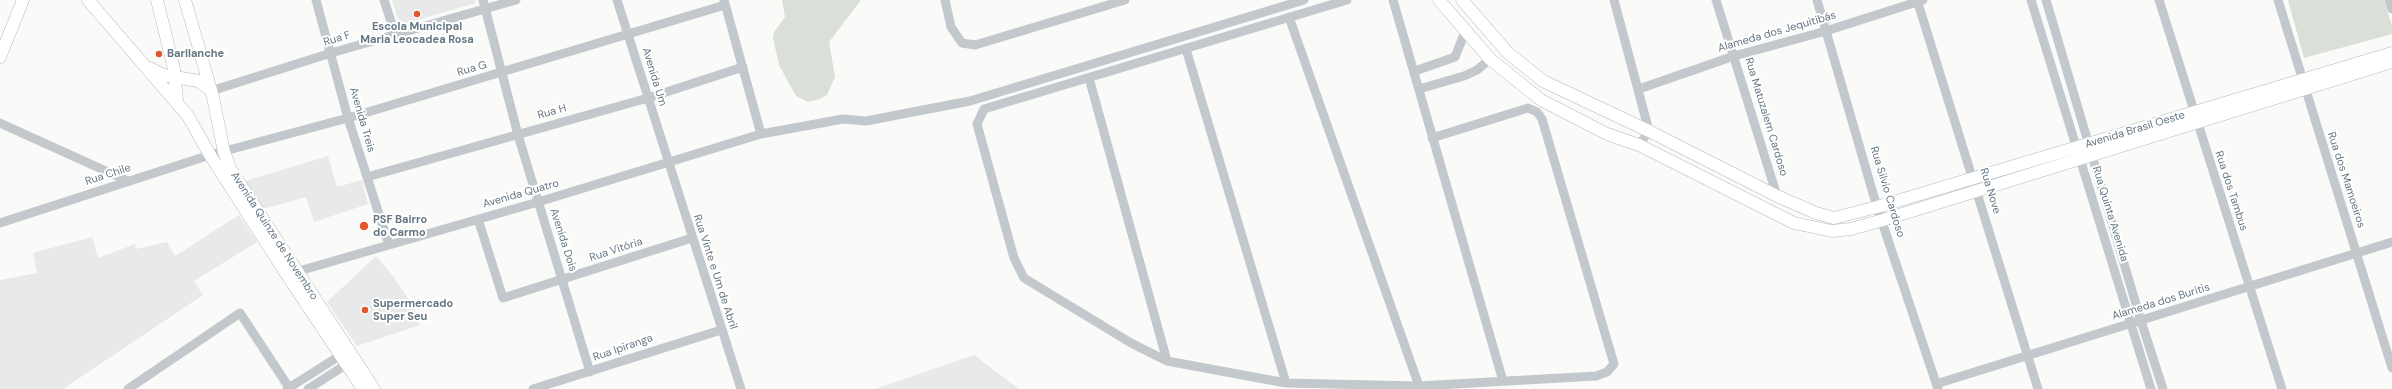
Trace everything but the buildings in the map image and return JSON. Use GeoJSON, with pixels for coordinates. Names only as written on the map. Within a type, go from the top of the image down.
{"type":"FeatureCollection","features":[{"type":"Feature","properties":{"kind":"street"},"geometry":{"type":"LineString","coordinates":[[0,57],[23,0]]}},
{"type":"Feature","properties":{"kind":"street","name":"Avenida Quinze de Novembro"},"geometry":{"type":"LineString","coordinates":[[88,0],[177,102],[210,155],[291,273],[374,389]]}},
{"type":"Feature","properties":{"kind":"street","name":"Avenida Quinze de Novembro"},"geometry":{"type":"LineString","coordinates":[[157,0],[176,76],[177,102]]}},
{"type":"Feature","properties":{"kind":"street","name":"Avenida Quinze de Novembro"},"geometry":{"type":"LineString","coordinates":[[185,0],[211,91],[224,152],[230,170],[291,273],[363,389]]}},
{"type":"Feature","properties":{"kind":"street","name":"Avenida Treis"},"geometry":{"type":"LineString","coordinates":[[316,0],[348,118],[389,245]]}},
{"type":"Feature","properties":{"kind":"street"},"geometry":{"type":"LineString","coordinates":[[384,0],[395,34]]}},
{"type":"Feature","properties":{"kind":"street","name":"Avenida Dois"},"geometry":{"type":"LineString","coordinates":[[482,0],[518,135],[564,281],[590,372]]}},
{"type":"Feature","properties":{"kind":"street","name":"Rua F"},"geometry":{"type":"LineString","coordinates":[[211,91],[331,53],[516,0]]}},
{"type":"Feature","properties":{"kind":"street","name":"Avenida Um"},"geometry":{"type":"LineString","coordinates":[[617,0],[667,161]]}},
{"type":"Feature","properties":{"kind":"street"},"geometry":{"type":"LineString","coordinates":[[945,0],[951,27],[962,43],[975,45],[1125,0]]}},
{"type":"Feature","properties":{"kind":"street","name":"Avenida Quatro"},"geometry":{"type":"LineString","coordinates":[[291,273],[538,202],[667,161],[761,134],[843,119],[866,121],[970,101],[1304,0]]}},
{"type":"Feature","properties":{"kind":"street"},"geometry":{"type":"LineString","coordinates":[[1347,0],[984,109],[977,124],[1014,258],[1024,278],[1131,343],[1167,360],[1286,383],[1419,386],[1596,376],[1607,372],[1614,364],[1542,119],[1537,112],[1528,108],[1432,138]]}},
{"type":"Feature","properties":{"kind":"street"},"geometry":{"type":"LineString","coordinates":[[1393,0],[1415,71],[1432,138],[1503,381]]}},
{"type":"Feature","properties":{"kind":"street","name":"Avenida Brasil Oeste"},"geometry":{"type":"LineString","coordinates":[[1439,0],[1465,32],[1494,62],[1541,100],[1607,134],[1639,145],[1794,223],[1817,230],[1832,231],[1851,229],[1883,220],[1975,184]]}},
{"type":"Feature","properties":{"kind":"street","name":"Avenida Brasil Oeste"},"geometry":{"type":"LineString","coordinates":[[1462,0],[1508,53],[1543,81],[1562,92],[1649,131],[1778,196],[1816,213],[1834,218],[1975,184],[2196,118],[2392,53]]}},
{"type":"Feature","properties":{"kind":"street"},"geometry":{"type":"LineString","coordinates":[[1614,0],[1649,131],[1639,145]]}},
{"type":"Feature","properties":{"kind":"street","name":"Rua Matuzalem Cardoso"},"geometry":{"type":"LineString","coordinates":[[1716,0],[1778,196]]}},
{"type":"Feature","properties":{"kind":"street","name":"Rua Silvio Cardoso"},"geometry":{"type":"LineString","coordinates":[[1817,0],[1877,207],[1883,220],[1937,387]]}},
{"type":"Feature","properties":{"kind":"street","name":"Alameda dos Jequitibás"},"geometry":{"type":"LineString","coordinates":[[1639,89],[1734,56],[1826,31],[1919,0]]}},
{"type":"Feature","properties":{"kind":"street","name":"Rua Nove"},"geometry":{"type":"LineString","coordinates":[[1919,0],[2038,389]]}},
{"type":"Feature","properties":{"kind":"street","name":"Rua Quinta Avenida"},"geometry":{"type":"LineString","coordinates":[[2031,0],[2084,151],[2163,389]]}},
{"type":"Feature","properties":{"kind":"street","name":"Rua Quinta Avenida"},"geometry":{"type":"LineString","coordinates":[[2046,0],[2084,151],[2131,324],[2151,389]]}},
{"type":"Feature","properties":{"kind":"street","name":"Rua dos Tambus"},"geometry":{"type":"LineString","coordinates":[[2159,0],[2282,389]]}},
{"type":"Feature","properties":{"kind":"street","name":"Rua dos Mamoeiros"},"geometry":{"type":"LineString","coordinates":[[2278,0],[2392,368]]}},
{"type":"Feature","properties":{"kind":"street"},"geometry":{"type":"LineString","coordinates":[[2389,0],[2392,9]]}},
{"type":"Feature","properties":{"kind":"street"},"geometry":{"type":"LineString","coordinates":[[725,2],[761,134]]}},
{"type":"Feature","properties":{"kind":"street","name":"Rua G"},"geometry":{"type":"LineString","coordinates":[[224,152],[348,118],[628,35],[725,2]]}},
{"type":"Feature","properties":{"kind":"street"},"geometry":{"type":"LineString","coordinates":[[1290,17],[1419,386]]}},
{"type":"Feature","properties":{"kind":"street"},"geometry":{"type":"LineString","coordinates":[[1415,71],[1455,57],[1465,32]]}},
{"type":"Feature","properties":{"kind":"street"},"geometry":{"type":"LineString","coordinates":[[1186,49],[1286,383]]}},
{"type":"Feature","properties":{"kind":"street"},"geometry":{"type":"LineString","coordinates":[[1419,89],[1464,76],[1494,62],[1508,53]]}},
{"type":"Feature","properties":{"kind":"street","name":"Avenida Brasil Oeste"},"geometry":{"type":"LineString","coordinates":[[2303,83],[2392,62]]}},
{"type":"Feature","properties":{"kind":"street"},"geometry":{"type":"LineString","coordinates":[[143,63],[157,73],[198,81],[211,91]]}},
{"type":"Feature","properties":{"kind":"street","name":"Rua H"},"geometry":{"type":"LineString","coordinates":[[367,177],[648,98],[743,67]]}},
{"type":"Feature","properties":{"kind":"street"},"geometry":{"type":"LineString","coordinates":[[1089,78],[1167,360]]}},
{"type":"Feature","properties":{"kind":"street"},"geometry":{"type":"LineString","coordinates":[[0,123],[128,181]]}},
{"type":"Feature","properties":{"kind":"street","name":"Rua Chile"},"geometry":{"type":"LineString","coordinates":[[0,223],[210,155],[224,152]]}},
{"type":"Feature","properties":{"kind":"street","name":"Rua Vinte e Um de Abril"},"geometry":{"type":"LineString","coordinates":[[667,161],[741,389]]}},
{"type":"Feature","properties":{"kind":"street","name":"Rua Vitória"},"geometry":{"type":"LineString","coordinates":[[478,219],[502,297],[504,298],[564,281],[692,238]]}},
{"type":"Feature","properties":{"kind":"street","name":"Alameda dos Buritis"},"geometry":{"type":"LineString","coordinates":[[1937,387],[2392,242]]}},
{"type":"Feature","properties":{"kind":"street"},"geometry":{"type":"LineString","coordinates":[[128,389],[240,312],[289,389],[344,360]]}},
{"type":"Feature","properties":{"kind":"street","name":"Rua Ipiranga"},"geometry":{"type":"LineString","coordinates":[[533,389],[721,330]]}},
{"type":"Feature","properties":{"kind":"street"},"geometry":{"type":"LineString","coordinates":[[308,389],[344,360]]}},
{"type":"Feature","properties":{"kind":"shaded area","name":"Escola Municipal Maria Leocadea Rosa"},"geometry":{"type":"Polygon","coordinates":[[[392,0],[475,0],[476,3],[400,25],[392,0]]]}},
{"type":"Feature","properties":{"kind":"shaded area"},"geometry":{"type":"Polygon","coordinates":[[[782,0],[861,0],[829,42],[835,77],[827,95],[820,99],[808,102],[796,96],[779,65],[773,38],[774,32],[785,17],[782,0]]]}},
{"type":"Feature","properties":{"kind":"shaded area"},"geometry":{"type":"Polygon","coordinates":[[[2288,0],[2384,0],[2392,26],[2392,34],[2304,58],[2288,0]]]}},
{"type":"Feature","properties":{"kind":"shaded area"},"geometry":{"type":"Polygon","coordinates":[[[328,156],[337,187],[362,180],[368,204],[314,222],[306,197],[263,209],[245,181],[328,156]]]}},
{"type":"Feature","properties":{"kind":"shaded area"},"geometry":{"type":"Polygon","coordinates":[[[239,215],[257,242],[194,281],[203,295],[63,389],[0,389],[0,280],[37,273],[33,253],[92,237],[98,258],[135,244],[136,249],[167,242],[175,256],[239,215]]]}},
{"type":"Feature","properties":{"kind":"shaded area"},"geometry":{"type":"Polygon","coordinates":[[[376,256],[394,277],[414,308],[420,325],[357,346],[327,302],[376,256]]]}},
{"type":"Feature","properties":{"kind":"shaded area"},"geometry":{"type":"Polygon","coordinates":[[[974,355],[1019,389],[875,389],[974,355]]]}},
{"type":"Feature","properties":{"kind":"place","name":"Escola Municipal Maria Leocadea Rosa"},"geometry":{"type":"Point","coordinates":[417,14]}},
{"type":"Feature","properties":{"kind":"place","name":"Barilanche"},"geometry":{"type":"Point","coordinates":[159,54]}},
{"type":"Feature","properties":{"kind":"place","name":"PSF Bairro do Carmo"},"geometry":{"type":"Point","coordinates":[364,226]}},
{"type":"Feature","properties":{"kind":"place","name":"Supermercado Super Seu"},"geometry":{"type":"Point","coordinates":[365,310]}}]}
